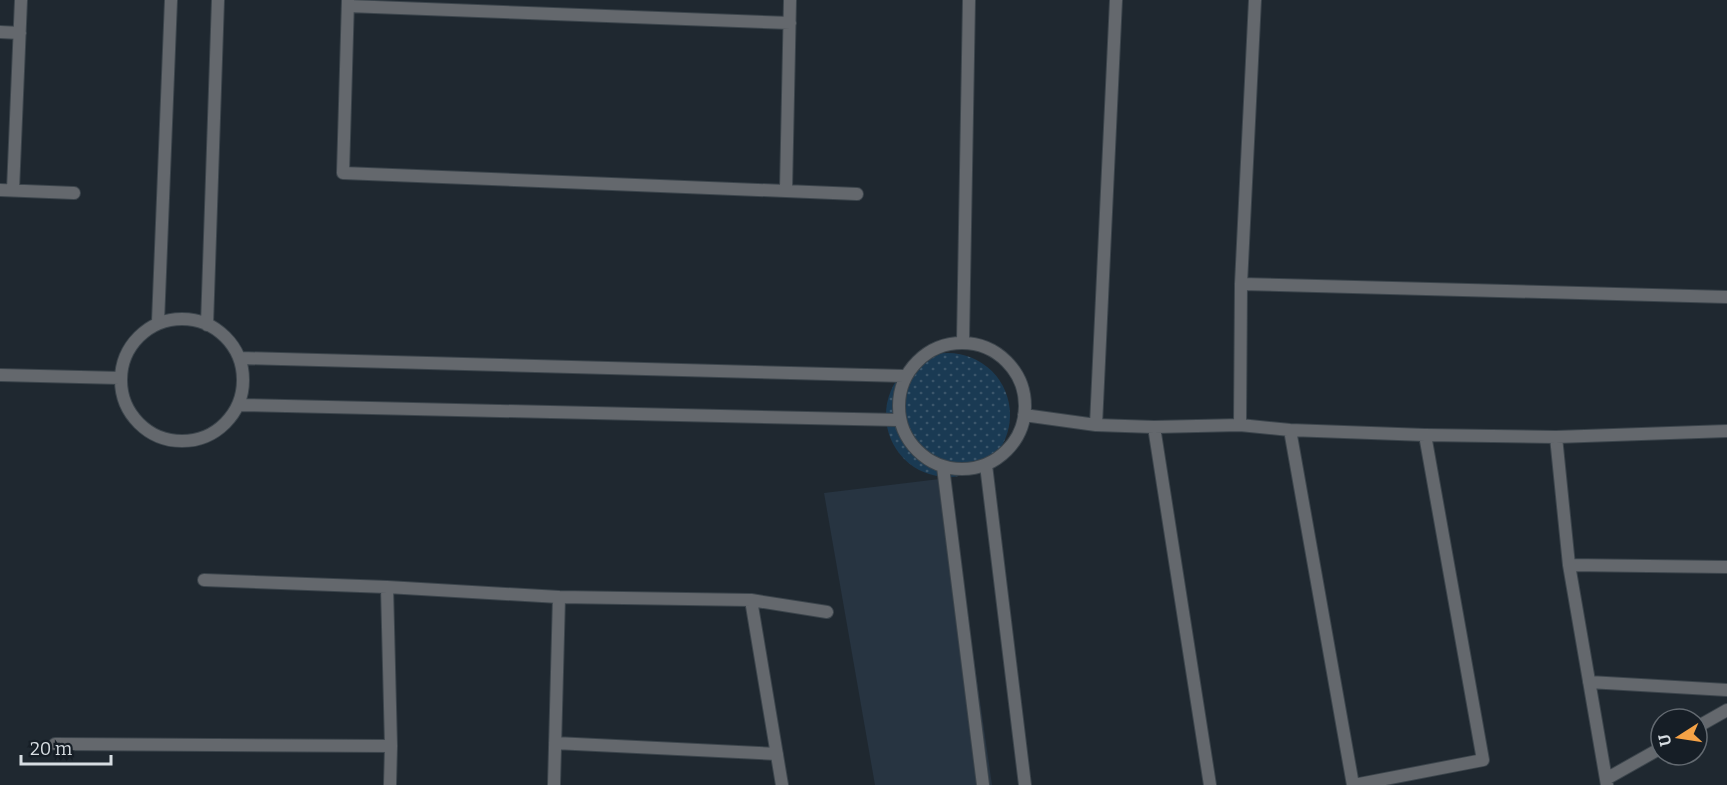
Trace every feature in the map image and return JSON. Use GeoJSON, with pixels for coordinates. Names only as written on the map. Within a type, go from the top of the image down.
{"type":"FeatureCollection","features":[{"type":"Feature","properties":{"kind":"street"},"geometry":{"type":"LineString","coordinates":[[21,0],[6,190],[74,193]]}},
{"type":"Feature","properties":{"kind":"street"},"geometry":{"type":"LineString","coordinates":[[158,322],[171,0]]}},
{"type":"Feature","properties":{"kind":"street"},"geometry":{"type":"LineString","coordinates":[[207,325],[218,0]]}},
{"type":"Feature","properties":{"kind":"street"},"geometry":{"type":"LineString","coordinates":[[786,190],[790,0]]}},
{"type":"Feature","properties":{"kind":"street"},"geometry":{"type":"LineString","coordinates":[[963,341],[969,0]]}},
{"type":"Feature","properties":{"kind":"street"},"geometry":{"type":"LineString","coordinates":[[1096,425],[1116,0]]}},
{"type":"Feature","properties":{"kind":"street"},"geometry":{"type":"LineString","coordinates":[[1240,425],[1241,284],[1255,0]]}},
{"type":"Feature","properties":{"kind":"street"},"geometry":{"type":"LineString","coordinates":[[790,23],[348,3],[343,173],[857,194]]}},
{"type":"Feature","properties":{"kind":"street"},"geometry":{"type":"LineString","coordinates":[[0,32],[20,33]]}},
{"type":"Feature","properties":{"kind":"street"},"geometry":{"type":"LineString","coordinates":[[1241,284],[1727,297]]}},
{"type":"Feature","properties":{"kind":"street"},"geometry":{"type":"LineString","coordinates":[[191,318],[221,331],[241,358],[245,382],[240,405],[218,432],[186,443],[153,436],[128,412],[120,378],[130,344],[158,322],[191,318]]}},
{"type":"Feature","properties":{"kind":"street"},"geometry":{"type":"LineString","coordinates":[[963,341],[997,352],[1020,380],[1024,415],[1012,445],[986,465],[965,470],[943,467],[915,450],[899,420],[904,376],[929,350],[963,341]]}},
{"type":"Feature","properties":{"kind":"street"},"geometry":{"type":"LineString","coordinates":[[241,358],[904,376]]}},
{"type":"Feature","properties":{"kind":"street"},"geometry":{"type":"LineString","coordinates":[[0,375],[120,378]]}},
{"type":"Feature","properties":{"kind":"street"},"geometry":{"type":"LineString","coordinates":[[240,405],[899,420]]}},
{"type":"Feature","properties":{"kind":"street"},"geometry":{"type":"LineString","coordinates":[[1024,415],[1096,425],[1154,427],[1240,425],[1290,430],[1425,435],[1556,437],[1727,431]]}},
{"type":"Feature","properties":{"kind":"street"},"geometry":{"type":"LineString","coordinates":[[1154,427],[1210,785]]}},
{"type":"Feature","properties":{"kind":"street"},"geometry":{"type":"LineString","coordinates":[[1290,430],[1353,785],[1483,760],[1425,435]]}},
{"type":"Feature","properties":{"kind":"street"},"geometry":{"type":"LineString","coordinates":[[1556,437],[1569,565],[1607,782],[1649,756]]}},
{"type":"Feature","properties":{"kind":"street"},"geometry":{"type":"LineString","coordinates":[[986,465],[1025,785]]}},
{"type":"Feature","properties":{"kind":"street"},"geometry":{"type":"LineString","coordinates":[[943,467],[983,785]]}},
{"type":"Feature","properties":{"kind":"street"},"geometry":{"type":"LineString","coordinates":[[1569,565],[1727,567]]}},
{"type":"Feature","properties":{"kind":"street"},"geometry":{"type":"LineString","coordinates":[[204,580],[559,597],[751,600],[827,612]]}},
{"type":"Feature","properties":{"kind":"street"},"geometry":{"type":"LineString","coordinates":[[387,587],[390,785]]}},
{"type":"Feature","properties":{"kind":"street"},"geometry":{"type":"LineString","coordinates":[[554,785],[559,597]]}},
{"type":"Feature","properties":{"kind":"street"},"geometry":{"type":"LineString","coordinates":[[751,600],[782,785]]}},
{"type":"Feature","properties":{"kind":"street"},"geometry":{"type":"LineString","coordinates":[[1589,682],[1727,690]]}},
{"type":"Feature","properties":{"kind":"street"},"geometry":{"type":"LineString","coordinates":[[1709,721],[1727,710]]}},
{"type":"Feature","properties":{"kind":"street"},"geometry":{"type":"LineString","coordinates":[[555,743],[777,754]]}},
{"type":"Feature","properties":{"kind":"street"},"geometry":{"type":"LineString","coordinates":[[55,744],[391,746]]}},
{"type":"Feature","properties":{"kind":"shaded area"},"geometry":{"type":"Polygon","coordinates":[[[948,353],[972,358],[983,363],[992,371],[1000,380],[1005,391],[1010,415],[1005,439],[1000,450],[992,459],[983,467],[972,472],[948,477],[924,472],[913,467],[904,459],[896,450],[891,439],[886,415],[891,391],[896,380],[904,371],[913,363],[924,358],[948,353]]]}},
{"type":"Feature","properties":{"kind":"shaded area"},"geometry":{"type":"Polygon","coordinates":[[[948,478],[992,785],[875,785],[824,493],[948,478]]]}}]}
